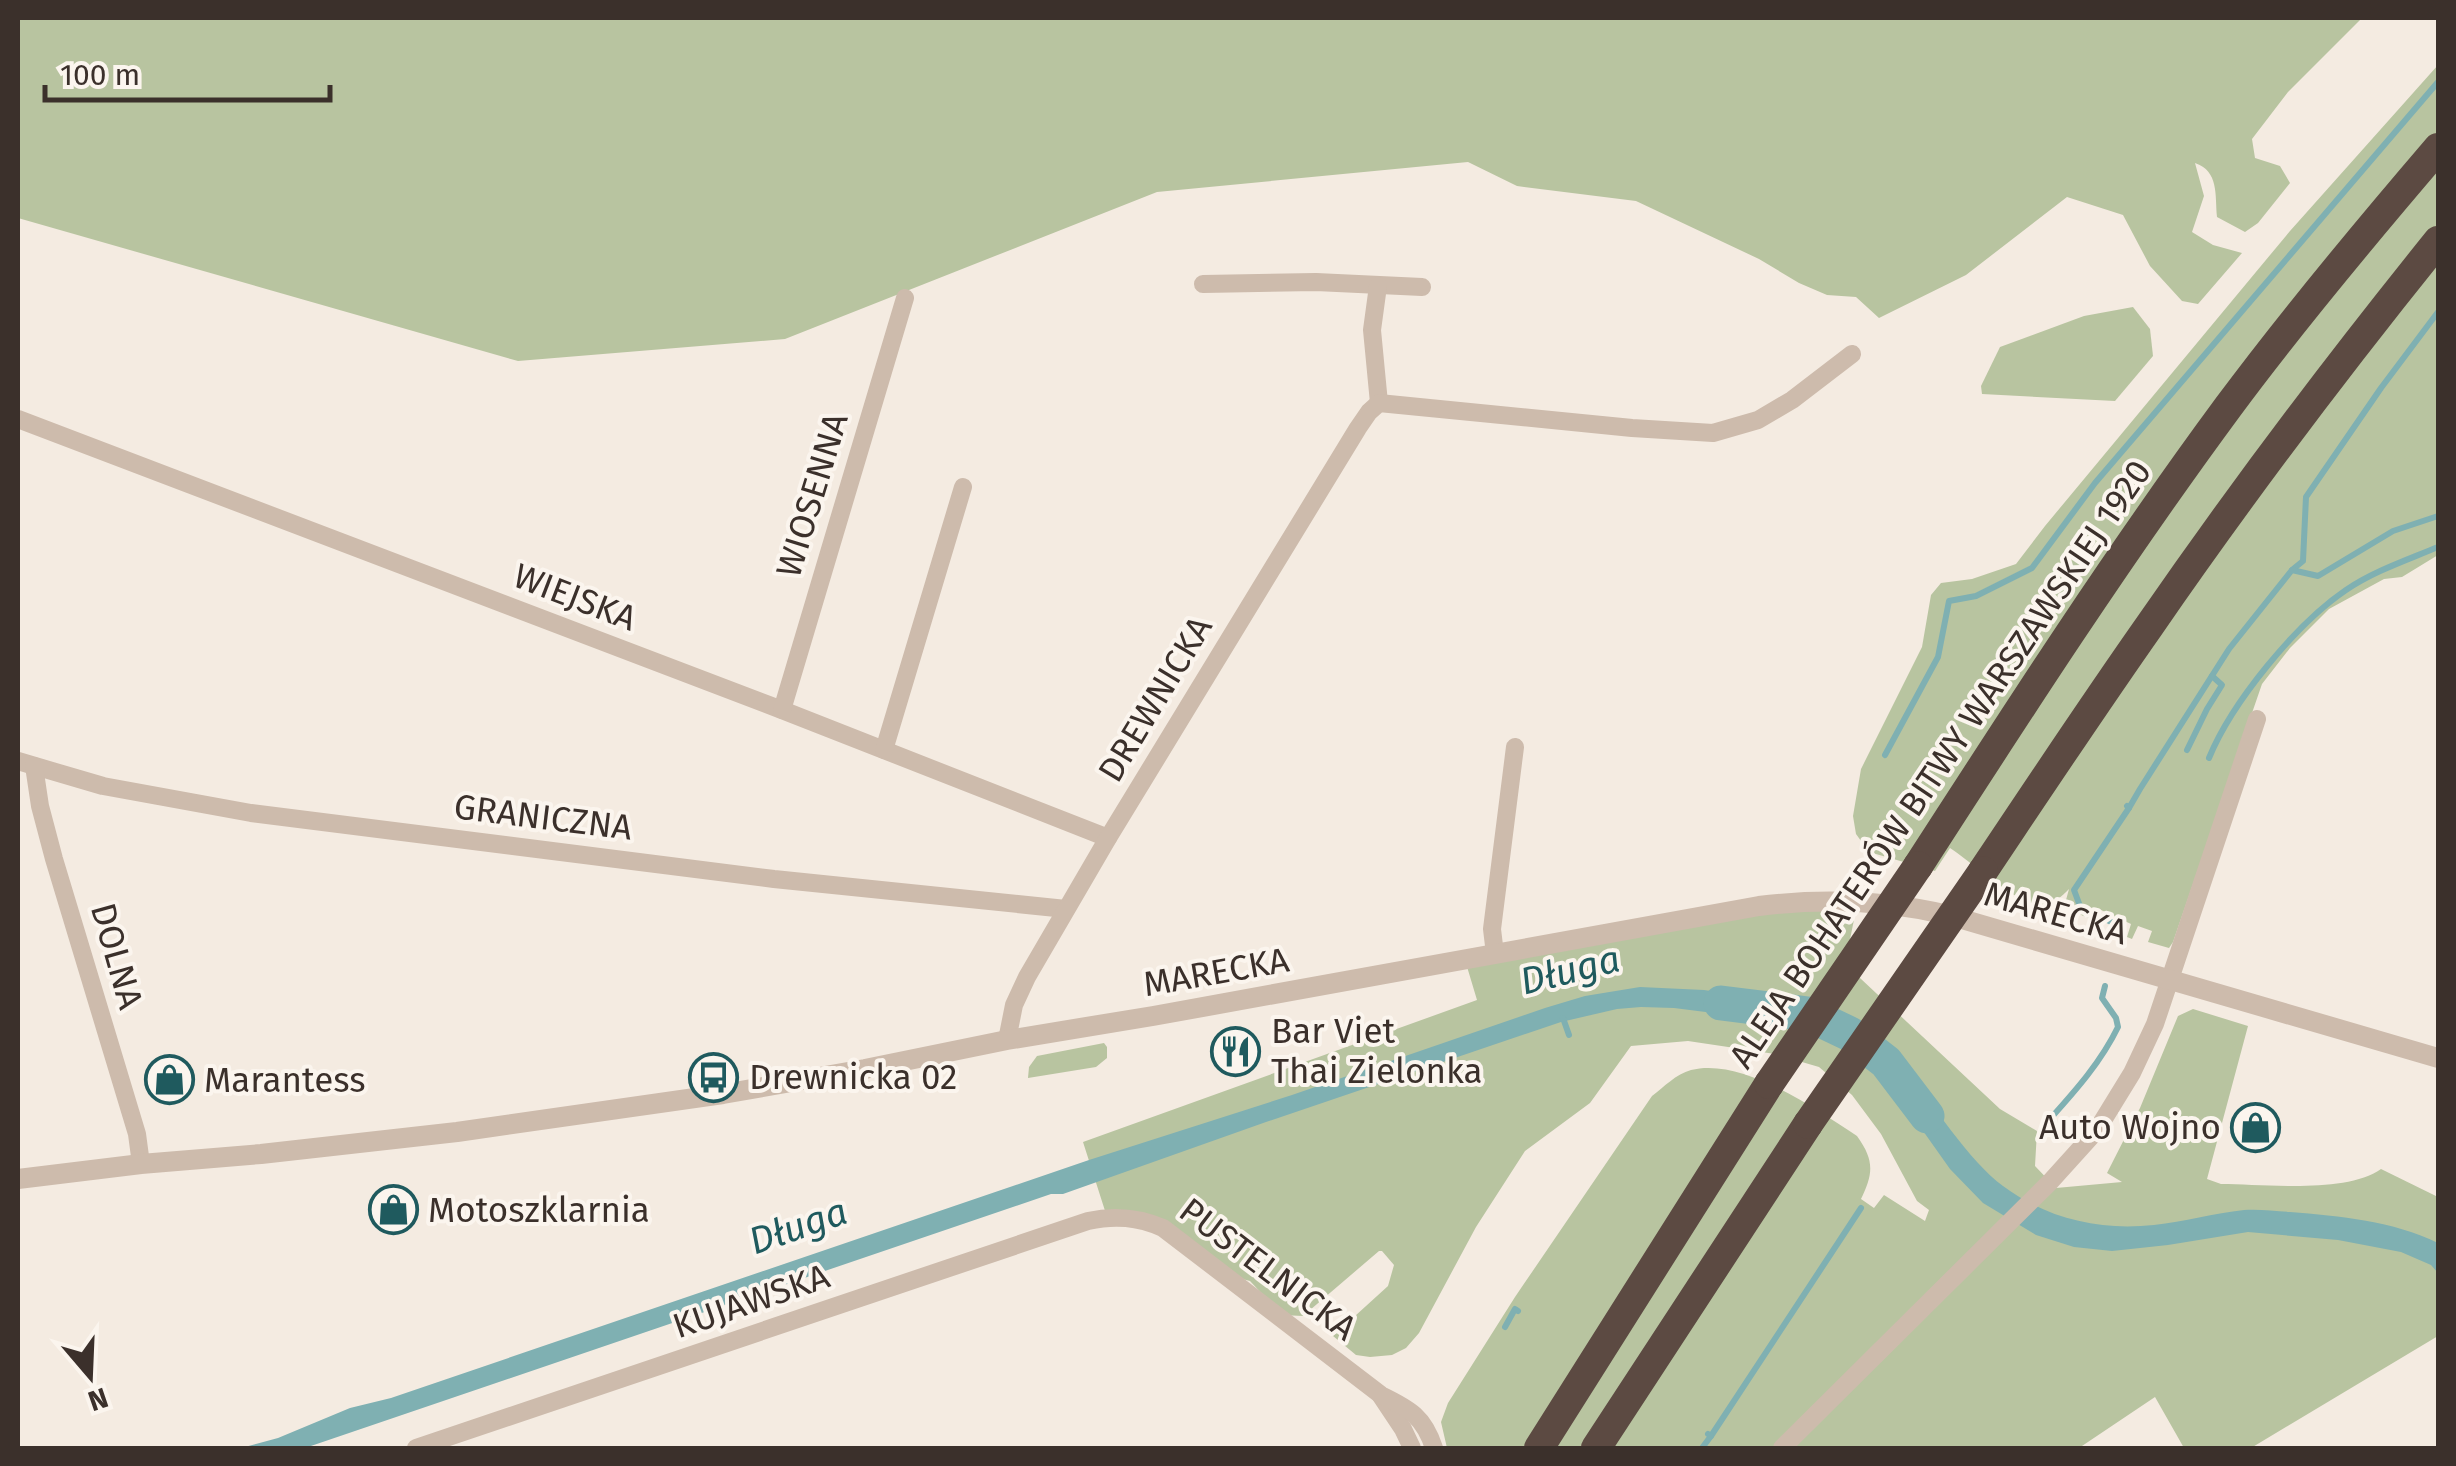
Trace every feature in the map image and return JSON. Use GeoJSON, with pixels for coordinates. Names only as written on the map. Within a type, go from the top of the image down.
{"type":"FeatureCollection","features":[{"type":"Feature","properties":{"kind":"highway","name":"ALEJA BOHATERÓW BITWY WARSZAWSKIEJ 1920"},"geometry":{"type":"LineString","coordinates":[[1538,1448],[1768,1084],[1918,866],[2093,596],[2228,407],[2438,148]]}},
{"type":"Feature","properties":{"kind":"highway"},"geometry":{"type":"LineString","coordinates":[[1596,1448],[1808,1124],[2150,624],[2363,334],[2438,241]]}},
{"type":"Feature","properties":{"kind":"street"},"geometry":{"type":"LineString","coordinates":[[1204,284],[1316,282],[1422,288]]}},
{"type":"Feature","properties":{"kind":"street"},"geometry":{"type":"LineString","coordinates":[[1378,286],[1372,330],[1379,403],[1713,434],[1758,420],[1792,400],[1852,354]]}},
{"type":"Feature","properties":{"kind":"street","name":"WIOSENNA"},"geometry":{"type":"LineString","coordinates":[[782,710],[905,298]]}},
{"type":"Feature","properties":{"kind":"street","name":"DREWNICKA"},"geometry":{"type":"LineString","coordinates":[[1007,1040],[1019,991],[1108,838],[1358,428],[1379,403]]}},
{"type":"Feature","properties":{"kind":"street","name":"WIEJSKA"},"geometry":{"type":"LineString","coordinates":[[18,419],[1108,838]]}},
{"type":"Feature","properties":{"kind":"street"},"geometry":{"type":"LineString","coordinates":[[884,750],[962,487]]}},
{"type":"Feature","properties":{"kind":"street"},"geometry":{"type":"LineString","coordinates":[[1782,1448],[2050,1182],[2097,1130],[2156,1024],[2258,719]]}},
{"type":"Feature","properties":{"kind":"street"},"geometry":{"type":"LineString","coordinates":[[1495,954],[1492,930],[1514,747]]}},
{"type":"Feature","properties":{"kind":"street","name":"GRANICZNA"},"geometry":{"type":"LineString","coordinates":[[26,763],[103,786],[250,812],[774,879],[1066,910]]}},
{"type":"Feature","properties":{"kind":"street","name":"DOLNA"},"geometry":{"type":"LineString","coordinates":[[26,763],[137,1134],[141,1164]]}},
{"type":"Feature","properties":{"kind":"street","name":"MARECKA"},"geometry":{"type":"LineString","coordinates":[[18,1179],[377,1141],[586,1114],[865,1069],[1007,1040],[1801,901],[1858,900],[1948,915],[2438,1058]]}},
{"type":"Feature","properties":{"kind":"street","name":"PUSTELNICKA"},"geometry":{"type":"LineString","coordinates":[[1107,1217],[1131,1218],[1163,1228],[1381,1395],[1411,1410],[1426,1428],[1434,1448]]}},
{"type":"Feature","properties":{"kind":"street","name":"KUJAWSKA"},"geometry":{"type":"LineString","coordinates":[[416,1448],[1107,1217]]}},
{"type":"Feature","properties":{"kind":"street","name":"PUSTELNICKA"},"geometry":{"type":"LineString","coordinates":[[1381,1395],[1412,1448]]}},
{"type":"Feature","properties":{"kind":"green space"},"geometry":{"type":"Polygon","coordinates":[[[18,18],[2362,18],[2288,92],[2252,139],[2255,158],[2280,166],[2290,183],[2258,223],[2245,232],[2217,217],[2212,178],[2195,163],[2204,196],[2192,232],[2213,245],[2242,253],[2198,304],[2182,301],[2150,266],[2123,215],[2067,197],[1966,275],[1879,318],[1856,297],[1827,295],[1799,283],[1759,259],[1636,201],[1517,186],[1468,162],[1157,192],[785,339],[518,361],[18,218],[18,18]]]}},
{"type":"Feature","properties":{"kind":"green space"},"geometry":{"type":"Polygon","coordinates":[[[2438,65],[2438,555],[2402,577],[2384,579],[2329,609],[2290,648],[2262,684],[2169,948],[2148,942],[2152,931],[2138,926],[2132,939],[2127,937],[2131,924],[2101,910],[2095,921],[2072,911],[2066,900],[2069,889],[2057,900],[2043,905],[2022,899],[1950,848],[1935,871],[1869,852],[1856,834],[1853,816],[1861,769],[1922,647],[1931,595],[1941,583],[1972,579],[2016,564],[2290,231],[2438,65]]]}},
{"type":"Feature","properties":{"kind":"green space"},"geometry":{"type":"Polygon","coordinates":[[[2133,307],[2150,329],[2153,356],[2115,401],[1982,394],[1981,386],[2000,347],[2084,316],[2133,307]]]}},
{"type":"Feature","properties":{"kind":"green space"},"geometry":{"type":"Polygon","coordinates":[[[1858,900],[1845,964],[2000,1109],[2037,1131],[2035,1166],[2056,1188],[2122,1182],[2107,1173],[2140,1108],[2178,1016],[2193,1009],[2248,1026],[2207,1179],[2221,1184],[2326,1185],[2366,1177],[2381,1169],[2438,1197],[2438,1336],[2251,1448],[2184,1448],[2155,1397],[2079,1448],[1447,1448],[1441,1422],[1448,1403],[1515,1297],[1652,1096],[1686,1072],[1711,1068],[1733,1071],[1778,1088],[1821,1112],[1857,1136],[1867,1153],[1870,1175],[1861,1199],[1874,1208],[1884,1195],[1925,1221],[1929,1210],[1917,1201],[1881,1134],[1852,1095],[1819,1067],[1775,1054],[1688,1041],[1631,1046],[1590,1103],[1525,1151],[1476,1227],[1419,1333],[1406,1348],[1392,1355],[1356,1355],[1333,1336],[1388,1286],[1394,1265],[1382,1251],[1303,1316],[1282,1315],[1250,1281],[1223,1274],[1163,1228],[1107,1217],[1083,1142],[1477,1000],[1465,960],[1858,900]]]}},
{"type":"Feature","properties":{"kind":"green space"},"geometry":{"type":"Polygon","coordinates":[[[1104,1043],[1107,1058],[1096,1067],[1028,1078],[1029,1067],[1037,1056],[1104,1043]]]}},
{"type":"Feature","properties":{"kind":"water"},"geometry":{"type":"Polygon","coordinates":[[[1640,987],[1704,990],[1773,1000],[1761,1019],[1641,1007],[1561,1022],[305,1448],[241,1448],[278,1438],[350,1408],[391,1398],[1545,1008],[1585,996],[1640,987]]]}},
{"type":"Feature","properties":{"kind":"water"},"geometry":{"type":"Polygon","coordinates":[[[1906,1069],[1990,1175],[2020,1197],[2056,1214],[2114,1226],[2165,1224],[2250,1210],[2347,1218],[2403,1229],[2438,1243],[2438,1273],[2431,1265],[2401,1252],[2338,1240],[2248,1232],[2112,1251],[2074,1247],[2036,1235],[1983,1203],[1889,1093],[1906,1069]]]}},
{"type":"Feature","properties":{"kind":"waterway"},"geometry":{"type":"LineString","coordinates":[[1885,755],[1938,657],[1949,601],[1976,596],[2032,568],[2095,483],[2438,82]]}},
{"type":"Feature","properties":{"kind":"waterway"},"geometry":{"type":"LineString","coordinates":[[2292,570],[2303,561],[2306,497],[2438,312]]}},
{"type":"Feature","properties":{"kind":"waterway"},"geometry":{"type":"LineString","coordinates":[[2127,806],[2229,649],[2292,570],[2318,576],[2393,531],[2438,516]]}},
{"type":"Feature","properties":{"kind":"waterway"},"geometry":{"type":"LineString","coordinates":[[2209,758],[2249,689],[2307,623],[2357,583],[2438,547]]}},
{"type":"Feature","properties":{"kind":"waterway"},"geometry":{"type":"LineString","coordinates":[[2187,750],[2222,685],[2212,676]]}},
{"type":"Feature","properties":{"kind":"waterway"},"geometry":{"type":"LineString","coordinates":[[2121,935],[2123,928],[2080,906],[2074,890],[2129,808]]}},
{"type":"Feature","properties":{"kind":"waterway"},"geometry":{"type":"LineString","coordinates":[[2050,1119],[2096,1064],[2118,1027],[2102,998],[2105,986]]}},
{"type":"Feature","properties":{"kind":"waterway","name":"Długa"},"geometry":{"type":"LineString","coordinates":[[1721,1003],[1808,1014],[1850,1034],[1886,1062],[1927,1116]]}},
{"type":"Feature","properties":{"kind":"waterway"},"geometry":{"type":"LineString","coordinates":[[1563,1018],[1569,1035]]}},
{"type":"Feature","properties":{"kind":"waterway"},"geometry":{"type":"LineString","coordinates":[[1711,1436],[1861,1208]]}},
{"type":"Feature","properties":{"kind":"waterway"},"geometry":{"type":"LineString","coordinates":[[1505,1327],[1515,1309],[1518,1311]]}},
{"type":"Feature","properties":{"kind":"waterway"},"geometry":{"type":"LineString","coordinates":[[1702,1448],[1711,1436],[1708,1434]]}},
{"type":"Feature","properties":{"kind":"place","name":"Bar Viet Thai Zielonka"},"geometry":{"type":"Point","coordinates":[1236,1051]}},
{"type":"Feature","properties":{"kind":"place","name":"Drewnicka 02"},"geometry":{"type":"Point","coordinates":[714,1077]}},
{"type":"Feature","properties":{"kind":"place","name":"Marantess"},"geometry":{"type":"Point","coordinates":[169,1080]}},
{"type":"Feature","properties":{"kind":"place","name":"Auto Wojno"},"geometry":{"type":"Point","coordinates":[2256,1127]}},
{"type":"Feature","properties":{"kind":"place","name":"Motoszklarnia"},"geometry":{"type":"Point","coordinates":[393,1210]}}]}
